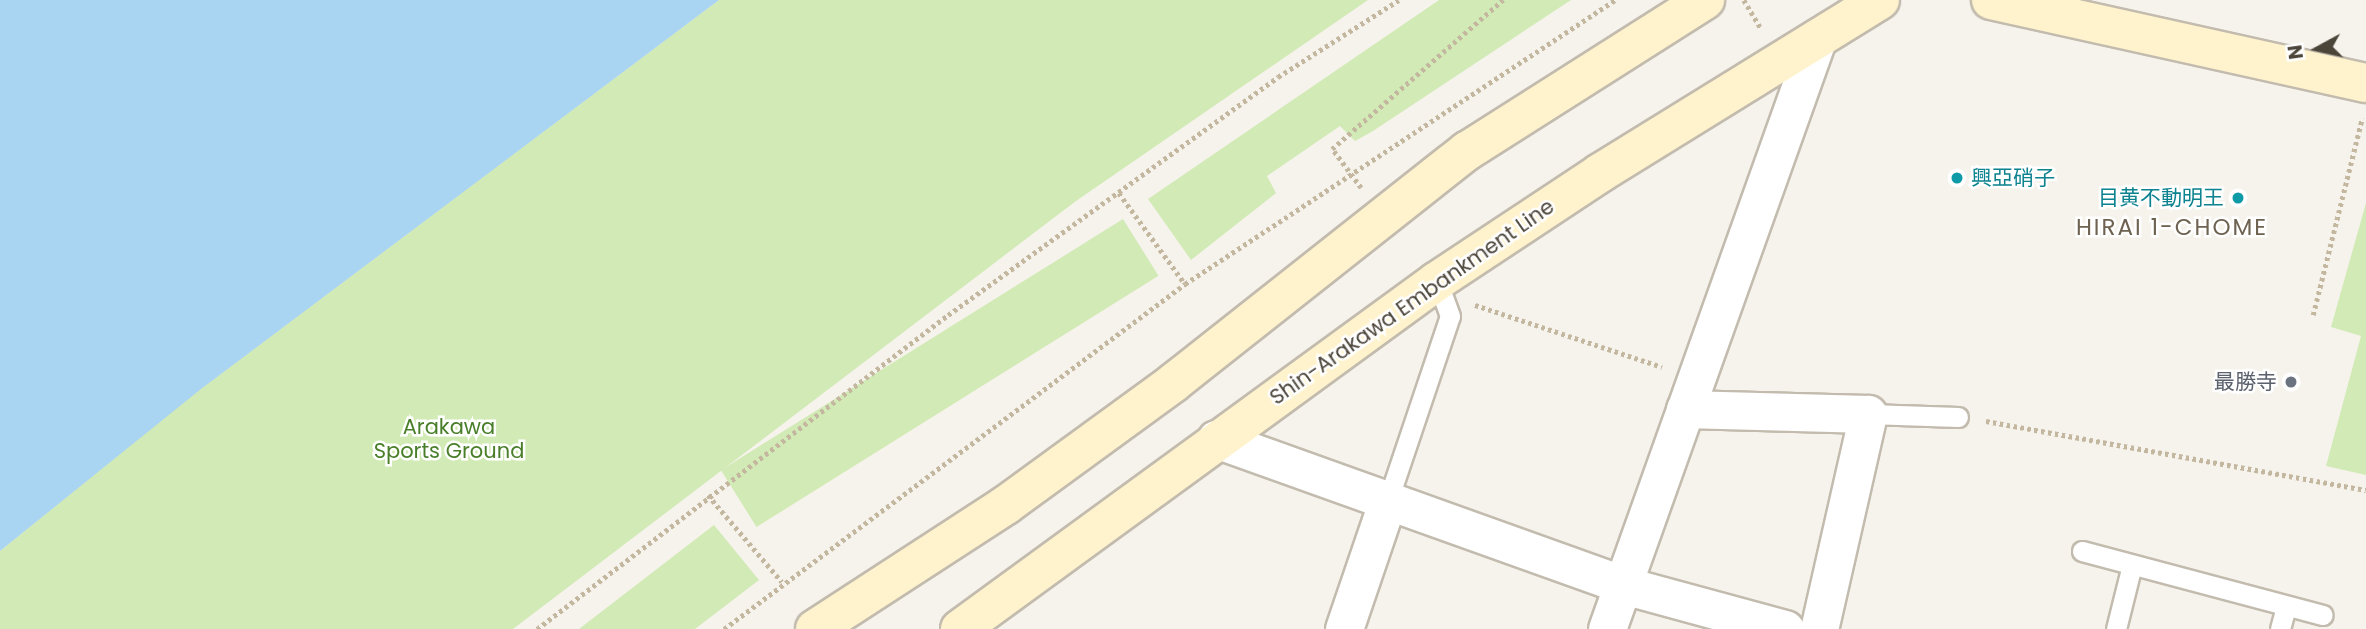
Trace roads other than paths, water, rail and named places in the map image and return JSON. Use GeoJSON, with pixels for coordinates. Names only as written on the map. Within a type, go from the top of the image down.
{"type":"FeatureCollection","features":[{"type":"Feature","properties":{"kind":"main road"},"geometry":{"type":"LineString","coordinates":[[815,629],[1006,505],[1150,400],[1466,151],[1705,0]]}},
{"type":"Feature","properties":{"kind":"main road","name":"Shin-Arakawa Embankment Line"},"geometry":{"type":"LineString","coordinates":[[960,629],[1216,439],[1451,291],[1818,37],[1880,0]]}},
{"type":"Feature","properties":{"kind":"main road"},"geometry":{"type":"LineString","coordinates":[[1991,0],[2364,99]]}},
{"type":"Feature","properties":{"kind":"street"},"geometry":{"type":"LineString","coordinates":[[1607,629],[1818,37]]}},
{"type":"Feature","properties":{"kind":"street"},"geometry":{"type":"LineString","coordinates":[[1691,394],[1868,414],[1819,629]]}},
{"type":"Feature","properties":{"kind":"street"},"geometry":{"type":"LineString","coordinates":[[1216,439],[1387,503],[1623,585],[1785,629]]}},
{"type":"Feature","properties":{"kind":"street"},"geometry":{"type":"LineString","coordinates":[[1343,629],[1387,503]]}},
{"type":"Feature","properties":{"kind":"lane"},"geometry":{"type":"LineString","coordinates":[[1387,503],[1450,316],[1451,291]]}},
{"type":"Feature","properties":{"kind":"lane"},"geometry":{"type":"LineString","coordinates":[[1868,414],[1958,417]]}},
{"type":"Feature","properties":{"kind":"lane"},"geometry":{"type":"LineString","coordinates":[[2082,551],[2323,615]]}},
{"type":"Feature","properties":{"kind":"lane"},"geometry":{"type":"LineString","coordinates":[[2116,629],[2132,565]]}},
{"type":"Feature","properties":{"kind":"lane"},"geometry":{"type":"LineString","coordinates":[[2280,629],[2286,606]]}},
{"type":"Feature","properties":{"kind":"water"},"geometry":{"type":"Polygon","coordinates":[[[0,0],[719,0],[201,389],[0,551],[0,0]]]}},
{"type":"Feature","properties":{"kind":"place","name":"興亞硝子"},"geometry":{"type":"Point","coordinates":[1957,178]}},
{"type":"Feature","properties":{"kind":"place","name":"目黄不動明王"},"geometry":{"type":"Point","coordinates":[2238,198]}},
{"type":"Feature","properties":{"kind":"place","name":"最勝寺"},"geometry":{"type":"Point","coordinates":[2291,382]}},
{"type":"Feature","properties":{"kind":"district","name":"HIRAI 1-CHOME"},"geometry":{"type":"Point","coordinates":[2172,227]}},
{"type":"Feature","properties":{"kind":"park label","name":"Arakawa Sports Ground"},"geometry":{"type":"Point","coordinates":[449,439]}}]}
